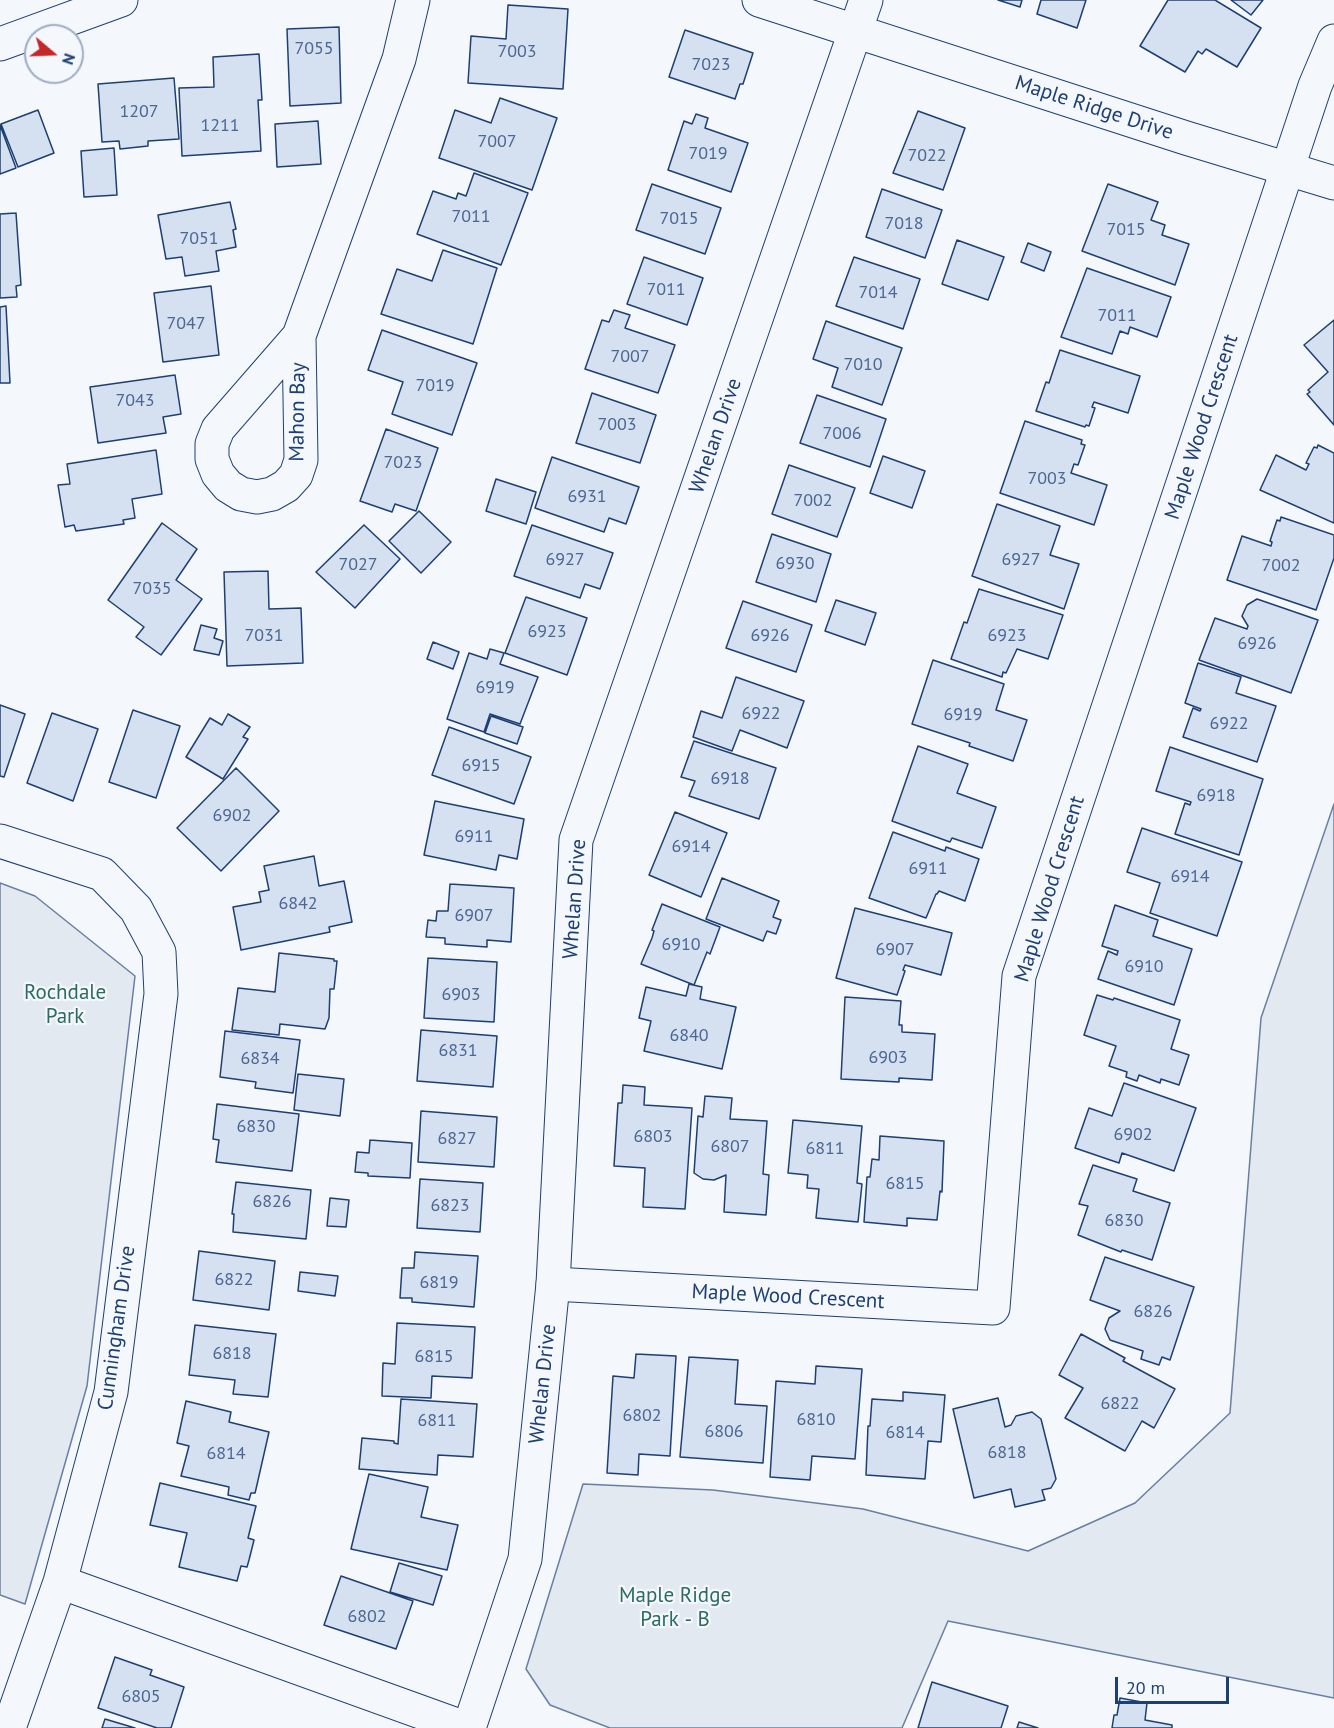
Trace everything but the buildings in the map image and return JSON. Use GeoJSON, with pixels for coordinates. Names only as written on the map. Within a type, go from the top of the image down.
{"type":"FeatureCollection","features":[{"type":"Feature","properties":{"kind":"street"},"geometry":{"type":"LineString","coordinates":[[0,44],[121,0]]}},
{"type":"Feature","properties":{"kind":"street","name":"Mahon Bay"},"geometry":{"type":"LineString","coordinates":[[299,336],[399,59],[413,0]]}},
{"type":"Feature","properties":{"kind":"street","name":"Maple Ridge Drive"},"geometry":{"type":"LineString","coordinates":[[759,0],[1334,183]]}},
{"type":"Feature","properties":{"kind":"street","name":"Whelan Drive"},"geometry":{"type":"LineString","coordinates":[[467,1728],[525,1559],[553,1284],[576,840],[866,0]]}},
{"type":"Feature","properties":{"kind":"street"},"geometry":{"type":"LineString","coordinates":[[1288,169],[1315,86],[1334,41]]}},
{"type":"Feature","properties":{"kind":"street","name":"Maple Wood Crescent"},"geometry":{"type":"LineString","coordinates":[[553,1284],[993,1308],[1019,976],[1288,169]]}},
{"type":"Feature","properties":{"kind":"street","name":"Cunningham Drive"},"geometry":{"type":"LineString","coordinates":[[0,840],[102,874],[136,909],[159,952],[161,994],[111,1392],[60,1582],[9,1728]]}},
{"type":"Feature","properties":{"kind":"street"},"geometry":{"type":"LineString","coordinates":[[60,1582],[467,1728]]}},
{"type":"Feature","properties":{"kind":"green space","name":"Maple Ridge Park - B"},"geometry":{"type":"Polygon","coordinates":[[[1334,804],[1334,1698],[948,1621],[902,1728],[610,1728],[550,1705],[526,1669],[583,1484],[713,1490],[863,1509],[1028,1551],[1135,1503],[1230,1413],[1261,1018],[1334,804]]]}},
{"type":"Feature","properties":{"kind":"green space","name":"Rochdale Park"},"geometry":{"type":"Polygon","coordinates":[[[0,883],[35,896],[135,976],[87,1386],[25,1604],[0,1595],[0,883]]]}}]}
